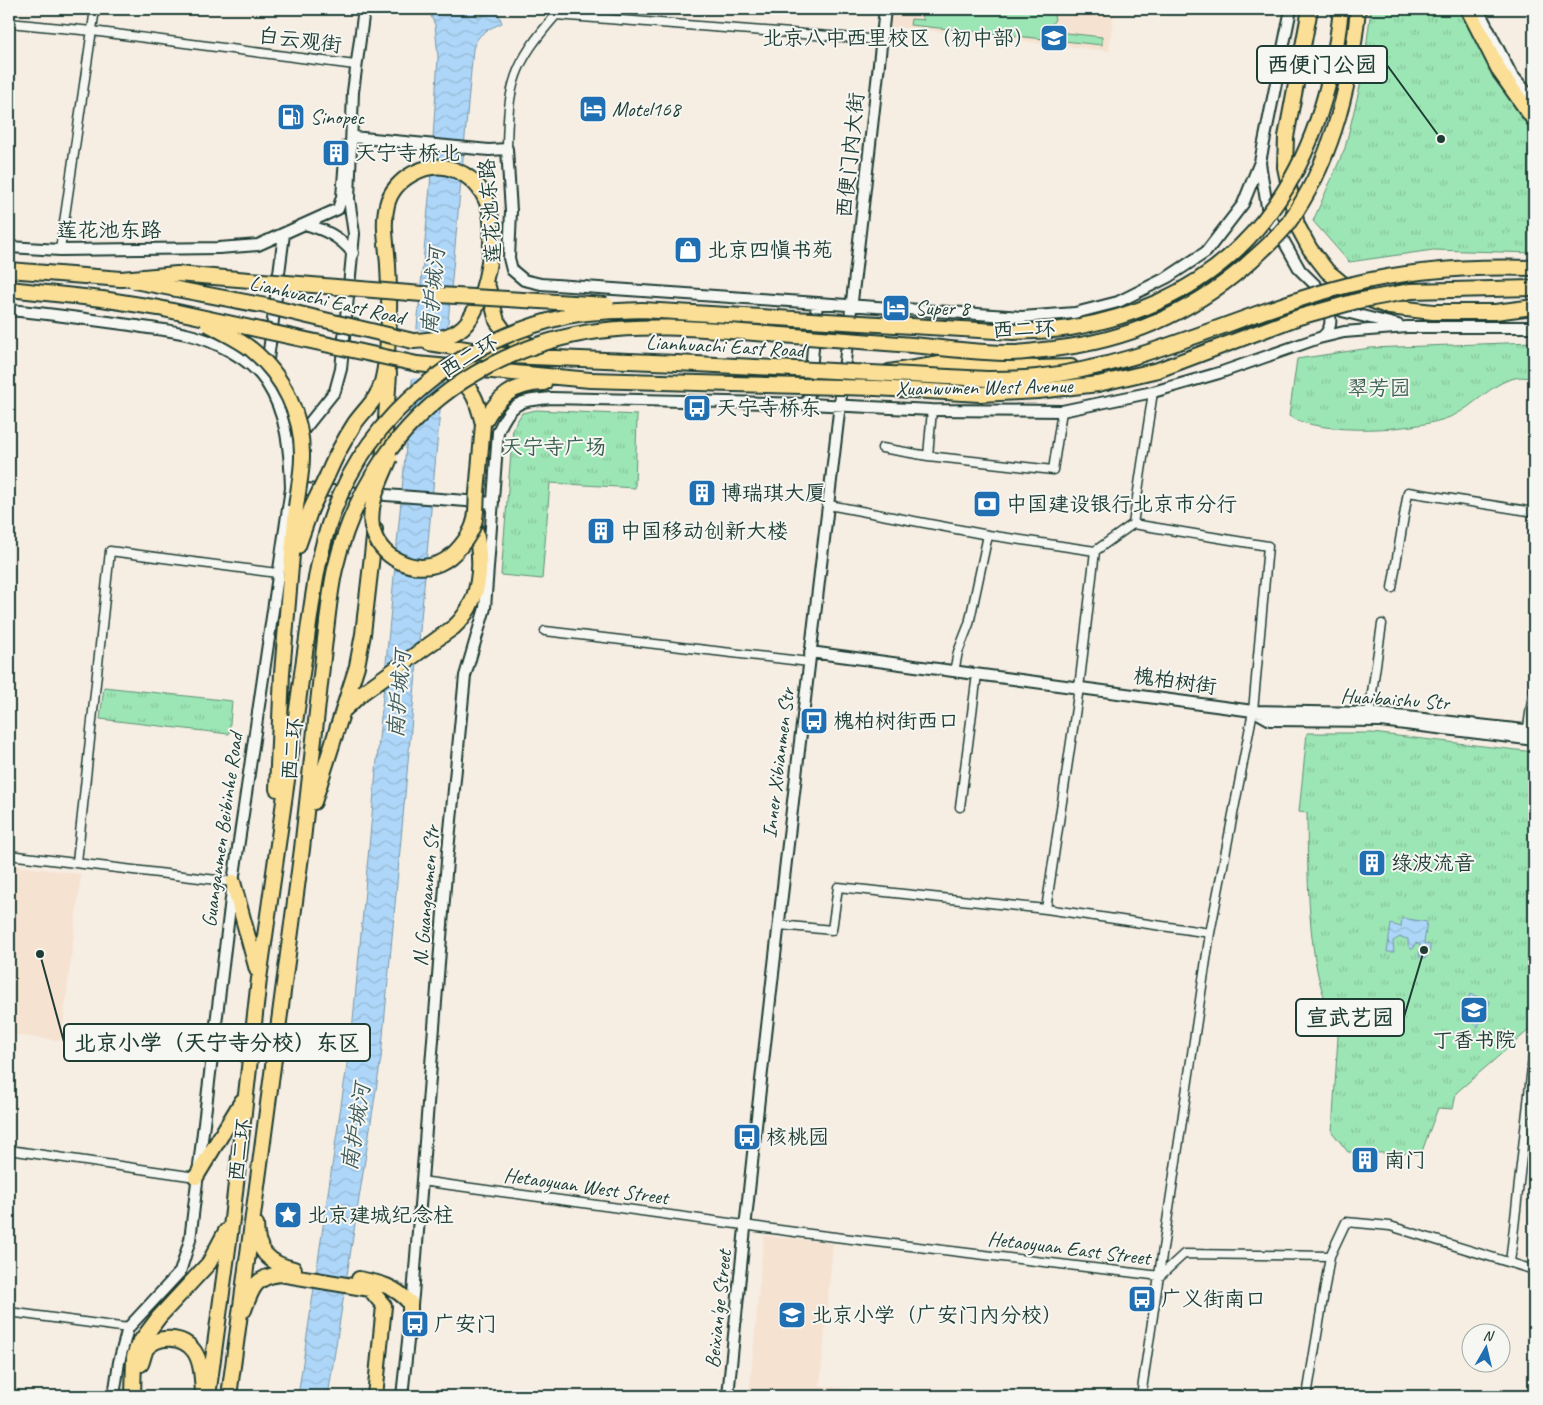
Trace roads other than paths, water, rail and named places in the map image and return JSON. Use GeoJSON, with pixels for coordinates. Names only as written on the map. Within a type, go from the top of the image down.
{"type":"FeatureCollection","features":[{"type":"Feature","properties":{"kind":"highway"},"geometry":{"type":"LineString","coordinates":[[1310,9],[1286,137],[1285,167],[1297,225],[1310,249],[1327,271],[1355,294],[1390,307],[1433,312],[1495,312],[1534,308]]}},
{"type":"Feature","properties":{"kind":"highway","name":"西二环"},"geometry":{"type":"LineString","coordinates":[[208,1396],[232,1219],[244,1098],[276,847],[317,569],[334,511],[355,467],[370,444],[404,403],[443,371],[511,333],[568,316],[595,312],[642,310],[1013,332],[1069,328],[1122,316],[1170,295],[1212,272],[1242,246],[1272,210],[1303,160],[1320,115],[1341,9]]}},
{"type":"Feature","properties":{"kind":"highway","name":"西二环"},"geometry":{"type":"LineString","coordinates":[[228,1396],[302,848],[325,638],[335,571],[344,535],[358,499],[372,473],[408,427],[446,392],[480,370],[512,353],[548,341],[595,330],[633,327],[693,328],[1012,353],[1087,344],[1130,334],[1177,314],[1222,286],[1288,223],[1313,179],[1334,131],[1351,60],[1358,9]]}},
{"type":"Feature","properties":{"kind":"highway"},"geometry":{"type":"LineString","coordinates":[[1468,9],[1500,72],[1534,120]]}},
{"type":"Feature","properties":{"kind":"highway"},"geometry":{"type":"LineString","coordinates":[[302,848],[320,778],[357,666],[363,634],[377,511],[383,491],[390,384],[387,345],[389,275],[385,221],[387,204],[393,191],[401,181],[415,173],[429,168],[451,169],[467,176],[483,194],[491,218],[486,281],[479,305],[463,327],[454,333],[434,340],[413,340]]}},
{"type":"Feature","properties":{"kind":"highway","name":"Lianhuachi East Road"},"geometry":{"type":"LineString","coordinates":[[9,268],[24,271],[121,279],[266,306],[413,340],[508,356],[877,374]]}},
{"type":"Feature","properties":{"kind":"highway","name":"Xuanwumen West Avenue"},"geometry":{"type":"LineString","coordinates":[[877,374],[987,379],[1037,377],[1143,354],[1285,304],[1350,284],[1408,275],[1464,270],[1534,268]]}},
{"type":"Feature","properties":{"kind":"highway"},"geometry":{"type":"LineString","coordinates":[[121,279],[177,274],[422,294],[591,303],[642,310]]}},
{"type":"Feature","properties":{"kind":"highway"},"geometry":{"type":"LineString","coordinates":[[486,281],[497,321],[509,338],[538,348],[677,363]]}},
{"type":"Feature","properties":{"kind":"highway","name":"Xuanwumen West Avenue"},"geometry":{"type":"LineString","coordinates":[[590,380],[876,388],[980,394],[1038,392],[1098,384],[1158,370],[1299,317],[1357,301],[1411,291],[1534,288]]}},
{"type":"Feature","properties":{"kind":"highway","name":"Lianhuachi East Road"},"geometry":{"type":"LineString","coordinates":[[9,289],[159,308],[417,364]]}},
{"type":"Feature","properties":{"kind":"highway"},"geometry":{"type":"LineString","coordinates":[[9,294],[25,291]]}},
{"type":"Feature","properties":{"kind":"highway"},"geometry":{"type":"LineString","coordinates":[[196,317],[250,349],[274,372],[287,394],[299,425],[302,457],[290,565],[282,673],[276,847]]}},
{"type":"Feature","properties":{"kind":"highway"},"geometry":{"type":"LineString","coordinates":[[290,565],[311,509],[336,454],[351,429],[378,393],[382,381],[387,345]]}},
{"type":"Feature","properties":{"kind":"highway"},"geometry":{"type":"LineString","coordinates":[[417,364],[590,380]]}},
{"type":"Feature","properties":{"kind":"highway"},"geometry":{"type":"LineString","coordinates":[[417,364],[465,382],[483,424]]}},
{"type":"Feature","properties":{"kind":"highway"},"geometry":{"type":"LineString","coordinates":[[341,714],[362,693],[454,627],[467,615],[474,600],[480,549],[474,523],[483,424],[499,398],[513,390],[534,383],[590,380]]}},
{"type":"Feature","properties":{"kind":"highway"},"geometry":{"type":"LineString","coordinates":[[399,439],[375,493],[372,527],[382,549],[402,563],[428,566],[440,563],[450,557],[462,544],[474,523]]}},
{"type":"Feature","properties":{"kind":"highway"},"geometry":{"type":"LineString","coordinates":[[234,882],[259,979]]}},
{"type":"Feature","properties":{"kind":"highway"},"geometry":{"type":"LineString","coordinates":[[196,1177],[244,1098]]}},
{"type":"Feature","properties":{"kind":"highway"},"geometry":{"type":"LineString","coordinates":[[255,1186],[258,1245],[275,1264],[300,1273],[394,1288],[410,1303],[410,1316]]}},
{"type":"Feature","properties":{"kind":"highway"},"geometry":{"type":"LineString","coordinates":[[133,1396],[134,1357],[138,1345],[159,1317],[209,1263],[232,1219]]}},
{"type":"Feature","properties":{"kind":"highway"},"geometry":{"type":"LineString","coordinates":[[234,1354],[240,1320],[256,1282],[267,1275],[300,1273]]}},
{"type":"Feature","properties":{"kind":"highway"},"geometry":{"type":"LineString","coordinates":[[373,1284],[384,1306],[374,1396]]}},
{"type":"Feature","properties":{"kind":"highway"},"geometry":{"type":"LineString","coordinates":[[373,1284],[385,1289],[391,1307],[380,1396]]}},
{"type":"Feature","properties":{"kind":"highway"},"geometry":{"type":"LineString","coordinates":[[135,1373],[141,1365],[146,1350],[158,1340],[178,1340],[195,1352],[204,1396]]}},
{"type":"Feature","properties":{"kind":"street"},"geometry":{"type":"LineString","coordinates":[[60,250],[95,9]]}},
{"type":"Feature","properties":{"kind":"street"},"geometry":{"type":"LineString","coordinates":[[290,449],[317,411],[335,391],[341,369],[354,234],[349,199],[355,65],[364,9]]}},
{"type":"Feature","properties":{"kind":"street","name":"西便门内大街"},"geometry":{"type":"LineString","coordinates":[[852,305],[885,9]]}},
{"type":"Feature","properties":{"kind":"street","name":"Xuanwumen West Avenue"},"geometry":{"type":"LineString","coordinates":[[817,302],[1022,317],[1075,313],[1118,302],[1168,277],[1206,252],[1243,204],[1260,162],[1291,9]]}},
{"type":"Feature","properties":{"kind":"street"},"geometry":{"type":"LineString","coordinates":[[1478,9],[1511,74],[1534,100]]}},
{"type":"Feature","properties":{"kind":"street"},"geometry":{"type":"LineString","coordinates":[[507,149],[509,104],[515,74],[532,43],[555,12],[881,40]]}},
{"type":"Feature","properties":{"kind":"street","name":"白云观街"},"geometry":{"type":"LineString","coordinates":[[9,24],[92,31],[355,65]]}},
{"type":"Feature","properties":{"kind":"street","name":"莲花池东路"},"geometry":{"type":"LineString","coordinates":[[9,247],[60,250],[220,248],[258,244],[338,209],[342,197],[345,147],[352,137],[489,150],[507,149],[511,211],[509,258],[512,270],[524,280],[541,284],[817,302]]}},
{"type":"Feature","properties":{"kind":"street","name":"Xuanwumen West Avenue"},"geometry":{"type":"LineString","coordinates":[[1260,162],[1266,206],[1272,222],[1300,270],[1342,311],[1407,327]]}},
{"type":"Feature","properties":{"kind":"street"},"geometry":{"type":"LineString","coordinates":[[304,224],[323,230],[342,240],[353,254]]}},
{"type":"Feature","properties":{"kind":"street"},"geometry":{"type":"LineString","coordinates":[[265,380],[284,234]]}},
{"type":"Feature","properties":{"kind":"street"},"geometry":{"type":"LineString","coordinates":[[1319,338],[1328,332],[1331,325],[1328,298]]}},
{"type":"Feature","properties":{"kind":"street"},"geometry":{"type":"LineString","coordinates":[[808,404],[817,302]]}},
{"type":"Feature","properties":{"kind":"street","name":"Inner Xibianmen Str"},"geometry":{"type":"LineString","coordinates":[[745,1225],[809,657],[852,305]]}},
{"type":"Feature","properties":{"kind":"street"},"geometry":{"type":"LineString","coordinates":[[9,310],[86,318],[187,334],[238,357],[265,380]]}},
{"type":"Feature","properties":{"kind":"street","name":"Xuanwumen West Avenue"},"geometry":{"type":"LineString","coordinates":[[551,398],[808,404],[932,410],[1062,410],[1153,392],[1219,373],[1319,338],[1344,332],[1407,327],[1534,327]]}},
{"type":"Feature","properties":{"kind":"street","name":"Guanganmen Beibinhe Road"},"geometry":{"type":"LineString","coordinates":[[128,1328],[180,1272],[190,1240],[196,1177],[234,882],[277,573],[291,488],[290,449],[280,409],[265,380]]}},
{"type":"Feature","properties":{"kind":"street"},"geometry":{"type":"LineString","coordinates":[[829,504],[988,535],[1095,551],[1132,524],[1153,392]]}},
{"type":"Feature","properties":{"kind":"street","name":"N. Guanganmen Str"},"geometry":{"type":"LineString","coordinates":[[402,1396],[447,861],[465,676],[485,608],[498,432],[505,414],[514,404],[551,398]]}},
{"type":"Feature","properties":{"kind":"street"},"geometry":{"type":"LineString","coordinates":[[280,409],[297,415],[308,416],[317,411]]}},
{"type":"Feature","properties":{"kind":"street"},"geometry":{"type":"LineString","coordinates":[[928,456],[932,410]]}},
{"type":"Feature","properties":{"kind":"street"},"geometry":{"type":"LineString","coordinates":[[882,448],[928,456],[1053,470],[1062,410]]}},
{"type":"Feature","properties":{"kind":"street"},"geometry":{"type":"LineString","coordinates":[[291,488],[383,491],[493,503]]}},
{"type":"Feature","properties":{"kind":"street"},"geometry":{"type":"LineString","coordinates":[[1392,588],[1408,492],[1534,512]]}},
{"type":"Feature","properties":{"kind":"street"},"geometry":{"type":"LineString","coordinates":[[1132,524],[1268,546],[1252,711],[1210,933],[1141,1396]]}},
{"type":"Feature","properties":{"kind":"street"},"geometry":{"type":"LineString","coordinates":[[954,672],[958,652],[969,624],[988,535]]}},
{"type":"Feature","properties":{"kind":"street"},"geometry":{"type":"LineString","coordinates":[[78,862],[110,551],[277,573]]}},
{"type":"Feature","properties":{"kind":"street"},"geometry":{"type":"LineString","coordinates":[[1046,909],[1080,688],[1095,551]]}},
{"type":"Feature","properties":{"kind":"street"},"geometry":{"type":"LineString","coordinates":[[1369,713],[1382,624]]}},
{"type":"Feature","properties":{"kind":"street"},"geometry":{"type":"LineString","coordinates":[[545,631],[809,657]]}},
{"type":"Feature","properties":{"kind":"street","name":"槐柏树街"},"geometry":{"type":"LineString","coordinates":[[809,657],[977,674],[1252,711],[1270,720],[1381,721],[1531,735]]}},
{"type":"Feature","properties":{"kind":"street"},"geometry":{"type":"LineString","coordinates":[[960,807],[977,674]]}},
{"type":"Feature","properties":{"kind":"street"},"geometry":{"type":"LineString","coordinates":[[1531,735],[1534,686]]}},
{"type":"Feature","properties":{"kind":"street","name":"Huaibaishu Str"},"geometry":{"type":"LineString","coordinates":[[1252,711],[1369,713],[1531,735]]}},
{"type":"Feature","properties":{"kind":"street"},"geometry":{"type":"LineString","coordinates":[[9,855],[234,882]]}},
{"type":"Feature","properties":{"kind":"street"},"geometry":{"type":"LineString","coordinates":[[779,925],[832,930],[838,887],[1046,909],[1210,933]]}},
{"type":"Feature","properties":{"kind":"street"},"geometry":{"type":"LineString","coordinates":[[1510,1263],[1533,1058]]}},
{"type":"Feature","properties":{"kind":"street"},"geometry":{"type":"LineString","coordinates":[[9,1150],[196,1177]]}},
{"type":"Feature","properties":{"kind":"street","name":"Hetaoyuan West Street"},"geometry":{"type":"LineString","coordinates":[[421,1181],[745,1225]]}},
{"type":"Feature","properties":{"kind":"street"},"geometry":{"type":"LineString","coordinates":[[1307,1396],[1330,1256],[1346,1222],[1390,1226],[1534,1270]]}},
{"type":"Feature","properties":{"kind":"street","name":"Hetaoyuan East Street"},"geometry":{"type":"LineString","coordinates":[[745,1225],[1160,1276],[1184,1254],[1330,1256]]}},
{"type":"Feature","properties":{"kind":"street","name":"Beixian'ge Street"},"geometry":{"type":"LineString","coordinates":[[728,1396],[745,1225]]}},
{"type":"Feature","properties":{"kind":"street"},"geometry":{"type":"LineString","coordinates":[[9,1312],[128,1328],[119,1362],[114,1396]]}},
{"type":"Feature","properties":{"kind":"water","name":"南护城河"},"geometry":{"type":"Polygon","coordinates":[[[428,9],[475,9],[475,14],[478,17],[497,10],[502,23],[481,35],[473,49],[381,1058],[328,1396],[298,1396],[352,1031],[430,187],[438,57],[435,25],[428,9]]]}},
{"type":"Feature","properties":{"kind":"water"},"geometry":{"type":"Polygon","coordinates":[[[1402,918],[1427,922],[1424,943],[1430,945],[1430,950],[1425,959],[1419,956],[1420,944],[1415,943],[1414,948],[1411,949],[1408,945],[1408,939],[1400,937],[1393,941],[1394,952],[1387,952],[1391,924],[1401,927],[1402,918]]]}},
{"type":"Feature","properties":{"kind":"water"},"geometry":{"type":"Polygon","coordinates":[[[1470,994],[1490,1001],[1489,1005],[1480,1009],[1472,1004],[1466,1006],[1470,994]]]}},
{"type":"Feature","properties":{"kind":"water"},"geometry":{"type":"Polygon","coordinates":[[[1474,1008],[1476,1014],[1480,1013],[1481,1017],[1478,1027],[1475,1023],[1463,1020],[1466,1009],[1474,1008]]]}},
{"type":"Feature","properties":{"kind":"place","name":"北京八中西里校区（初中部）"},"geometry":{"type":"Point","coordinates":[1054,38]}},
{"type":"Feature","properties":{"kind":"place","name":"Motel168"},"geometry":{"type":"Point","coordinates":[593,109]}},
{"type":"Feature","properties":{"kind":"place","name":"Sinopec"},"geometry":{"type":"Point","coordinates":[291,117]}},
{"type":"Feature","properties":{"kind":"place","name":"西便门公园"},"geometry":{"type":"Point","coordinates":[1441,139]}},
{"type":"Feature","properties":{"kind":"place","name":"天宁寺桥北"},"geometry":{"type":"Point","coordinates":[336,153]}},
{"type":"Feature","properties":{"kind":"place","name":"北京四慎书苑"},"geometry":{"type":"Point","coordinates":[688,250]}},
{"type":"Feature","properties":{"kind":"place","name":"Super 8"},"geometry":{"type":"Point","coordinates":[896,308]}},
{"type":"Feature","properties":{"kind":"place","name":"天宁寺桥东"},"geometry":{"type":"Point","coordinates":[697,408]}},
{"type":"Feature","properties":{"kind":"place","name":"博瑞琪大厦"},"geometry":{"type":"Point","coordinates":[702,493]}},
{"type":"Feature","properties":{"kind":"place","name":"中国建设银行北京市分行"},"geometry":{"type":"Point","coordinates":[987,504]}},
{"type":"Feature","properties":{"kind":"place","name":"中国移动创新大楼"},"geometry":{"type":"Point","coordinates":[601,531]}},
{"type":"Feature","properties":{"kind":"place","name":"槐柏树街西口"},"geometry":{"type":"Point","coordinates":[814,721]}},
{"type":"Feature","properties":{"kind":"place","name":"绿波流音"},"geometry":{"type":"Point","coordinates":[1372,863]}},
{"type":"Feature","properties":{"kind":"place","name":"宣武艺园"},"geometry":{"type":"Point","coordinates":[1424,950]}},
{"type":"Feature","properties":{"kind":"place","name":"北京小学（天宁寺分校）东区"},"geometry":{"type":"Point","coordinates":[40,954]}},
{"type":"Feature","properties":{"kind":"place","name":"丁香书院"},"geometry":{"type":"Point","coordinates":[1474,1010]}},
{"type":"Feature","properties":{"kind":"place","name":"核桃园"},"geometry":{"type":"Point","coordinates":[747,1137]}},
{"type":"Feature","properties":{"kind":"place","name":"南门"},"geometry":{"type":"Point","coordinates":[1365,1160]}},
{"type":"Feature","properties":{"kind":"place","name":"北京建城纪念柱"},"geometry":{"type":"Point","coordinates":[288,1215]}},
{"type":"Feature","properties":{"kind":"place","name":"广义街南口"},"geometry":{"type":"Point","coordinates":[1142,1299]}},
{"type":"Feature","properties":{"kind":"place","name":"北京小学（广安门内分校）"},"geometry":{"type":"Point","coordinates":[792,1315]}},
{"type":"Feature","properties":{"kind":"place","name":"广安门"},"geometry":{"type":"Point","coordinates":[415,1324]}},
{"type":"Feature","properties":{"kind":"park label","name":"翠芳园"},"geometry":{"type":"Point","coordinates":[1379,388]}},
{"type":"Feature","properties":{"kind":"park label","name":"天宁寺广场"},"geometry":{"type":"Point","coordinates":[554,447]}}]}
